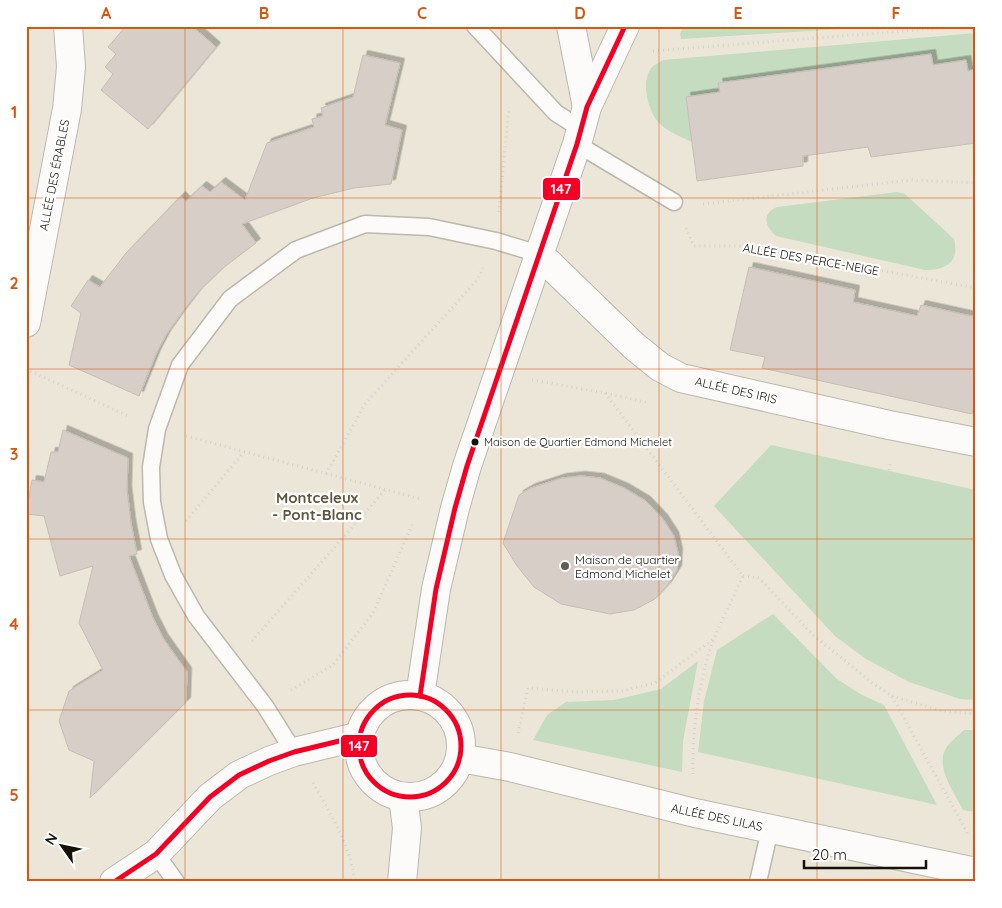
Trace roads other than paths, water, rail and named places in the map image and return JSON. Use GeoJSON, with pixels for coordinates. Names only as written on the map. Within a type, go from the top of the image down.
{"type":"FeatureCollection","features":[{"type":"Feature","properties":{"kind":"street","name":"ALLÉE DES ÉRABLES"},"geometry":{"type":"LineString","coordinates":[[26,323],[67,109],[71,67],[68,26]]}},
{"type":"Feature","properties":{"kind":"street"},"geometry":{"type":"LineString","coordinates":[[571,26],[582,127]]}},
{"type":"Feature","properties":{"kind":"street"},"geometry":{"type":"LineString","coordinates":[[420,696],[436,589],[467,466],[582,127],[626,26]]}},
{"type":"Feature","properties":{"kind":"street","name":"ALLÉE DES IRIS"},"geometry":{"type":"LineString","coordinates":[[540,254],[634,346],[660,367],[681,378],[889,425],[976,442]]}},
{"type":"Feature","properties":{"kind":"street"},"geometry":{"type":"LineString","coordinates":[[404,696],[420,696],[444,708],[453,718],[458,731],[460,758],[446,784],[432,792],[418,797],[403,797],[390,794],[368,776],[362,764],[359,750],[360,736],[365,721],[375,709],[388,700],[404,696]]}},
{"type":"Feature","properties":{"kind":"street"},"geometry":{"type":"LineString","coordinates":[[114,882],[156,854],[210,797],[239,776],[269,761],[294,752],[360,736]]}},
{"type":"Feature","properties":{"kind":"street","name":"ALLÉE DES LILAS"},"geometry":{"type":"LineString","coordinates":[[460,758],[510,767],[695,813],[974,875]]}},
{"type":"Feature","properties":{"kind":"street"},"geometry":{"type":"LineString","coordinates":[[402,882],[407,828],[403,797]]}},
{"type":"Feature","properties":{"kind":"lane"},"geometry":{"type":"LineString","coordinates":[[475,26],[556,113],[582,127],[674,202]]}},
{"type":"Feature","properties":{"kind":"lane"},"geometry":{"type":"LineString","coordinates":[[294,752],[265,706],[196,616],[173,575],[159,539],[152,502],[152,467],[157,429],[180,365],[230,299],[296,250],[365,224],[429,227],[496,241],[540,254]]}},
{"type":"Feature","properties":{"kind":"lane"},"geometry":{"type":"LineString","coordinates":[[758,882],[770,829]]}},
{"type":"Feature","properties":{"kind":"lane"},"geometry":{"type":"LineString","coordinates":[[156,854],[176,882]]}},
{"type":"Feature","properties":{"kind":"place","name":"Maison de Quartier Edmond Michelet"},"geometry":{"type":"Point","coordinates":[475,442]}},
{"type":"Feature","properties":{"kind":"place","name":"Maison de quartier Edmond Michelet"},"geometry":{"type":"Point","coordinates":[565,566]}},
{"type":"Feature","properties":{"kind":"district","name":"Montceleux - Pont-Blanc"},"geometry":{"type":"Point","coordinates":[317,506]}}]}
